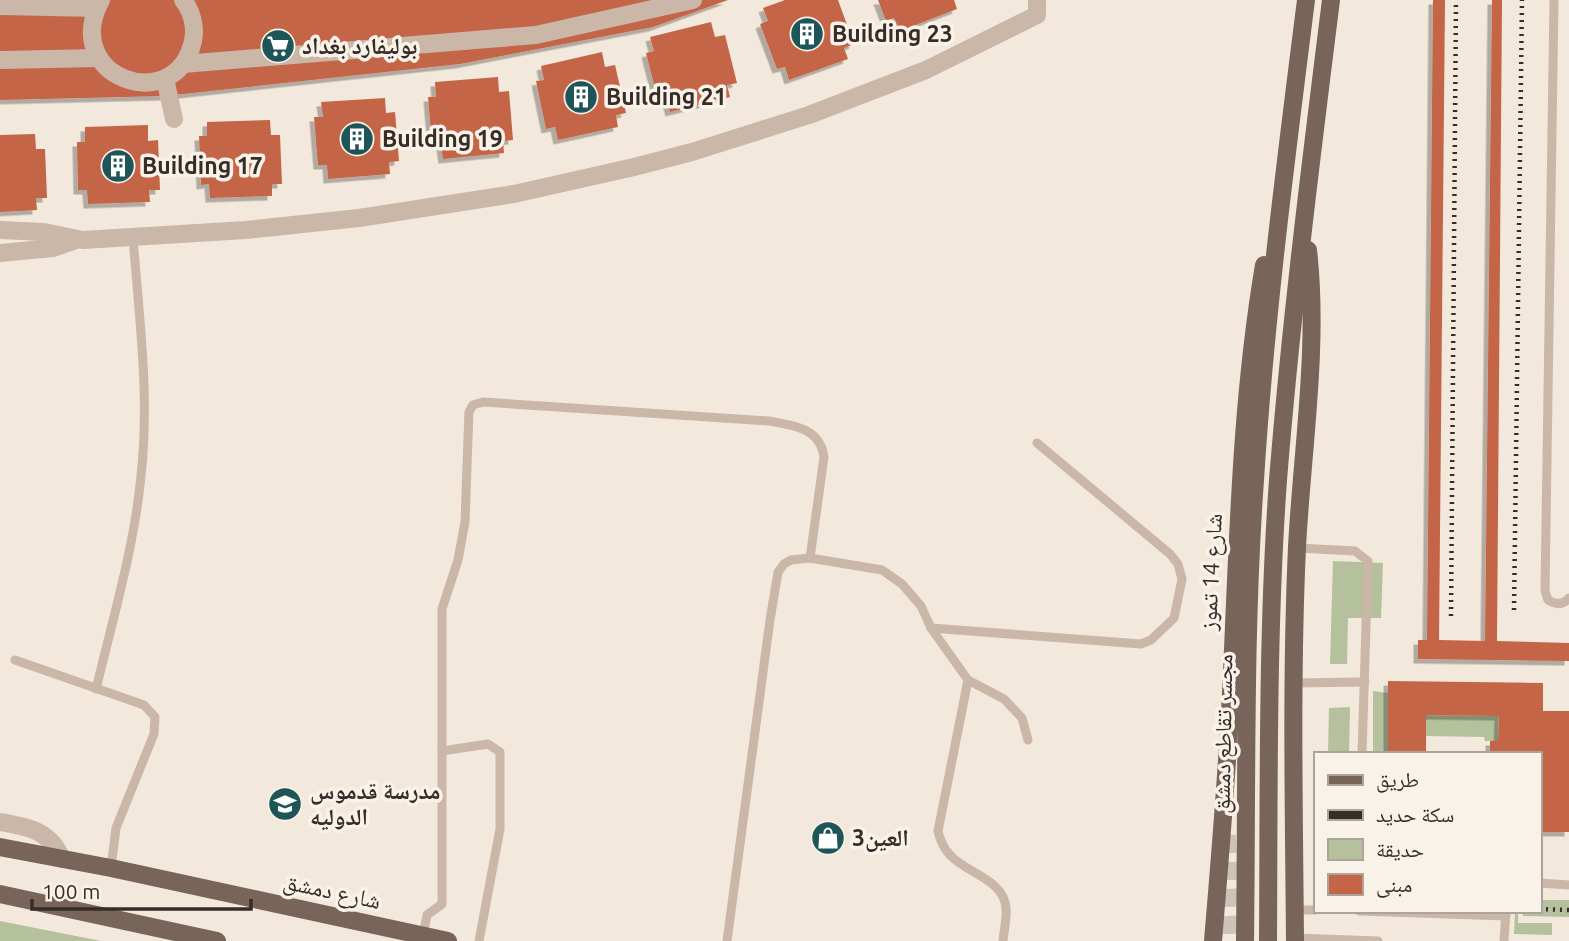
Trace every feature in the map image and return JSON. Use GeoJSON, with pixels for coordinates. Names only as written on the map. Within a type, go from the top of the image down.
{"type":"FeatureCollection","features":[{"type":"Feature","properties":{"kind":"main road","name":"شارع 14 تموز"},"geometry":{"type":"LineString","coordinates":[[1269,319],[1306,0]]}},
{"type":"Feature","properties":{"kind":"main road"},"geometry":{"type":"LineString","coordinates":[[1295,940],[1293,683],[1297,548],[1312,323],[1304,215],[1331,0]]}},
{"type":"Feature","properties":{"kind":"main road","name":"شارع 14 تموز"},"geometry":{"type":"LineString","coordinates":[[1213,941],[1225,807],[1235,554],[1243,439],[1254,322],[1264,265],[1280,208]]}},
{"type":"Feature","properties":{"kind":"main road","name":"مجسر تقاطع دمشق"},"geometry":{"type":"LineString","coordinates":[[1268,941],[1271,668],[1278,482],[1304,215]]}},
{"type":"Feature","properties":{"kind":"main road","name":"مجسر تقاطع دمشق"},"geometry":{"type":"LineString","coordinates":[[1245,941],[1248,666],[1254,494],[1269,319]]}},
{"type":"Feature","properties":{"kind":"main road","name":"شارع دمشق"},"geometry":{"type":"LineString","coordinates":[[2,848],[111,868],[423,938],[449,941]]}},
{"type":"Feature","properties":{"kind":"main road"},"geometry":{"type":"LineString","coordinates":[[0,894],[217,941]]}},
{"type":"Feature","properties":{"kind":"street"},"geometry":{"type":"LineString","coordinates":[[0,6],[99,4],[91,30],[93,47],[99,58],[114,75],[130,82],[148,83],[165,79],[183,64],[189,54],[194,37],[193,20],[183,0]]}},
{"type":"Feature","properties":{"kind":"street"},"geometry":{"type":"LineString","coordinates":[[183,64],[536,35],[693,0]]}},
{"type":"Feature","properties":{"kind":"street"},"geometry":{"type":"LineString","coordinates":[[0,253],[53,248],[75,240],[274,228],[347,220],[514,194],[634,167],[790,121],[926,70],[1037,15],[1037,0]]}},
{"type":"Feature","properties":{"kind":"street"},"geometry":{"type":"LineString","coordinates":[[0,60],[99,58]]}},
{"type":"Feature","properties":{"kind":"street"},"geometry":{"type":"LineString","coordinates":[[165,79],[174,119]]}},
{"type":"Feature","properties":{"kind":"street"},"geometry":{"type":"LineString","coordinates":[[0,230],[44,232],[75,240]]}},
{"type":"Feature","properties":{"kind":"street"},"geometry":{"type":"LineString","coordinates":[[0,822],[42,832],[54,844],[62,859]]}},
{"type":"Feature","properties":{"kind":"lane"},"geometry":{"type":"LineString","coordinates":[[1554,0],[1545,591],[1548,600],[1556,604],[1565,603],[1569,598]]}},
{"type":"Feature","properties":{"kind":"lane"},"geometry":{"type":"LineString","coordinates":[[96,689],[132,541],[142,474],[144,373],[133,237]]}},
{"type":"Feature","properties":{"kind":"lane"},"geometry":{"type":"LineString","coordinates":[[423,938],[427,915],[442,904],[442,609],[462,541],[470,412],[476,403],[769,421],[803,429],[819,442],[824,457],[810,558]]}},
{"type":"Feature","properties":{"kind":"lane"},"geometry":{"type":"LineString","coordinates":[[931,628],[1141,643],[1151,640],[1174,618],[1182,579],[1178,565],[1170,554],[1037,443]]}},
{"type":"Feature","properties":{"kind":"lane"},"geometry":{"type":"LineString","coordinates":[[1297,548],[1355,551],[1368,561],[1362,752]]}},
{"type":"Feature","properties":{"kind":"lane"},"geometry":{"type":"LineString","coordinates":[[727,941],[778,572],[784,564],[791,560],[810,558],[883,570],[902,584],[921,606],[931,628],[968,680],[1004,699],[1022,718],[1028,740]]}},
{"type":"Feature","properties":{"kind":"lane"},"geometry":{"type":"LineString","coordinates":[[15,660],[144,705],[152,713],[156,723],[154,734],[116,828],[111,868]]}},
{"type":"Feature","properties":{"kind":"lane"},"geometry":{"type":"LineString","coordinates":[[968,680],[938,831],[949,855],[1000,891],[1006,906],[1003,941]]}},
{"type":"Feature","properties":{"kind":"lane"},"geometry":{"type":"LineString","coordinates":[[1293,683],[1366,682]]}},
{"type":"Feature","properties":{"kind":"lane"},"geometry":{"type":"LineString","coordinates":[[442,751],[488,744],[500,752],[500,829],[479,941]]}},
{"type":"Feature","properties":{"kind":"lane"},"geometry":{"type":"LineString","coordinates":[[1541,883],[1569,885]]}},
{"type":"Feature","properties":{"kind":"lane"},"geometry":{"type":"LineString","coordinates":[[1294,910],[1314,910]]}},
{"type":"Feature","properties":{"kind":"lane"},"geometry":{"type":"LineString","coordinates":[[1504,941],[1506,913]]}},
{"type":"Feature","properties":{"kind":"lane"},"geometry":{"type":"LineString","coordinates":[[1295,940],[1378,941]]}},
{"type":"Feature","properties":{"kind":"green space"},"geometry":{"type":"Polygon","coordinates":[[[1333,561],[1383,563],[1381,618],[1348,618],[1347,664],[1330,664],[1333,561]]]}},
{"type":"Feature","properties":{"kind":"green space"},"geometry":{"type":"Polygon","coordinates":[[[1373,691],[1388,693],[1388,752],[1373,752],[1373,691]]]}},
{"type":"Feature","properties":{"kind":"green space"},"geometry":{"type":"Polygon","coordinates":[[[1350,707],[1349,752],[1328,752],[1329,708],[1350,707]]]}},
{"type":"Feature","properties":{"kind":"green space"},"geometry":{"type":"Polygon","coordinates":[[[1426,715],[1499,716],[1498,741],[1485,741],[1484,737],[1426,736],[1426,715]]]}},
{"type":"Feature","properties":{"kind":"green space"},"geometry":{"type":"Polygon","coordinates":[[[1541,900],[1569,900],[1569,917],[1523,916],[1523,913],[1541,913],[1541,900]]]}},
{"type":"Feature","properties":{"kind":"green space"},"geometry":{"type":"Polygon","coordinates":[[[1515,913],[1518,913],[1518,923],[1552,923],[1552,935],[1514,934],[1515,913]]]}},
{"type":"Feature","properties":{"kind":"green space"},"geometry":{"type":"Polygon","coordinates":[[[0,921],[101,941],[0,941],[0,921]]]}},
{"type":"Feature","properties":{"kind":"building","name":"بوليفارد بغداد"},"geometry":{"type":"Polygon","coordinates":[[[0,0],[728,0],[653,27],[460,64],[165,96],[0,100],[0,0]]]}},
{"type":"Feature","properties":{"kind":"building","name":"Building 23"},"geometry":{"type":"Polygon","coordinates":[[[785,0],[838,0],[854,44],[844,48],[848,59],[789,80],[785,67],[777,69],[760,24],[768,21],[763,8],[785,0]]]}},
{"type":"Feature","properties":{"kind":"building"},"geometry":{"type":"Polygon","coordinates":[[[878,0],[954,0],[957,9],[900,31],[894,18],[886,21],[878,0]]]}},
{"type":"Feature","properties":{"kind":"building"},"geometry":{"type":"Polygon","coordinates":[[[1433,0],[1445,0],[1439,640],[1485,641],[1492,0],[1502,0],[1497,641],[1569,643],[1569,661],[1418,659],[1418,640],[1427,640],[1433,0]]]}},
{"type":"Feature","properties":{"kind":"building"},"geometry":{"type":"Polygon","coordinates":[[[711,22],[715,37],[725,35],[737,83],[727,85],[730,97],[670,112],[666,98],[658,100],[646,53],[654,51],[650,37],[711,22]]]}},
{"type":"Feature","properties":{"kind":"building","name":"Building 21"},"geometry":{"type":"Polygon","coordinates":[[[602,52],[605,67],[615,65],[626,113],[616,115],[618,127],[558,140],[555,127],[546,129],[536,81],[544,80],[541,66],[602,52]]]}},
{"type":"Feature","properties":{"kind":"building"},"geometry":{"type":"Polygon","coordinates":[[[498,77],[499,92],[509,91],[513,140],[503,141],[504,153],[443,159],[441,145],[432,145],[428,97],[436,97],[435,82],[498,77]]]}},
{"type":"Feature","properties":{"kind":"building","name":"Building 19"},"geometry":{"type":"Polygon","coordinates":[[[385,98],[386,113],[395,112],[399,161],[389,162],[390,174],[328,179],[327,165],[318,165],[314,117],[323,117],[321,102],[385,98]]]}},
{"type":"Feature","properties":{"kind":"building"},"geometry":{"type":"Polygon","coordinates":[[[270,120],[271,135],[280,135],[282,184],[272,184],[272,196],[210,198],[209,184],[201,185],[199,136],[207,136],[207,122],[270,120]]]}},
{"type":"Feature","properties":{"kind":"building","name":"Building 17"},"geometry":{"type":"Polygon","coordinates":[[[148,125],[148,141],[158,140],[160,190],[149,190],[150,202],[88,204],[87,190],[78,190],[77,142],[85,142],[85,127],[148,125]]]}},
{"type":"Feature","properties":{"kind":"building"},"geometry":{"type":"Polygon","coordinates":[[[35,134],[36,149],[45,149],[47,198],[36,198],[37,210],[0,212],[0,135],[35,134]]]}},
{"type":"Feature","properties":{"kind":"building"},"geometry":{"type":"Polygon","coordinates":[[[1388,681],[1543,683],[1543,711],[1569,711],[1569,832],[1541,832],[1541,752],[1490,752],[1490,741],[1498,741],[1499,716],[1426,715],[1426,752],[1388,752],[1388,681]]]}},
{"type":"Feature","properties":{"kind":"tunnel"},"geometry":{"type":"LineString","coordinates":[[1227,835],[1231,941]]}},
{"type":"Feature","properties":{"kind":"railway"},"geometry":{"type":"LineString","coordinates":[[1451,616],[1456,0]]}},
{"type":"Feature","properties":{"kind":"railway"},"geometry":{"type":"LineString","coordinates":[[1514,610],[1522,0]]}},
{"type":"Feature","properties":{"kind":"railway"},"geometry":{"type":"LineString","coordinates":[[1541,909],[1569,910]]}},
{"type":"Feature","properties":{"kind":"place","name":"Building 23"},"geometry":{"type":"Point","coordinates":[807,34]}},
{"type":"Feature","properties":{"kind":"place","name":"بوليفارد بغداد"},"geometry":{"type":"Point","coordinates":[278,46]}},
{"type":"Feature","properties":{"kind":"place","name":"Building 21"},"geometry":{"type":"Point","coordinates":[581,97]}},
{"type":"Feature","properties":{"kind":"place","name":"Building 19"},"geometry":{"type":"Point","coordinates":[357,139]}},
{"type":"Feature","properties":{"kind":"place","name":"Building 17"},"geometry":{"type":"Point","coordinates":[118,166]}},
{"type":"Feature","properties":{"kind":"place","name":"مدرسة قدموس الدوليه"},"geometry":{"type":"Point","coordinates":[285,804]}},
{"type":"Feature","properties":{"kind":"place","name":"العين3"},"geometry":{"type":"Point","coordinates":[828,838]}}]}
